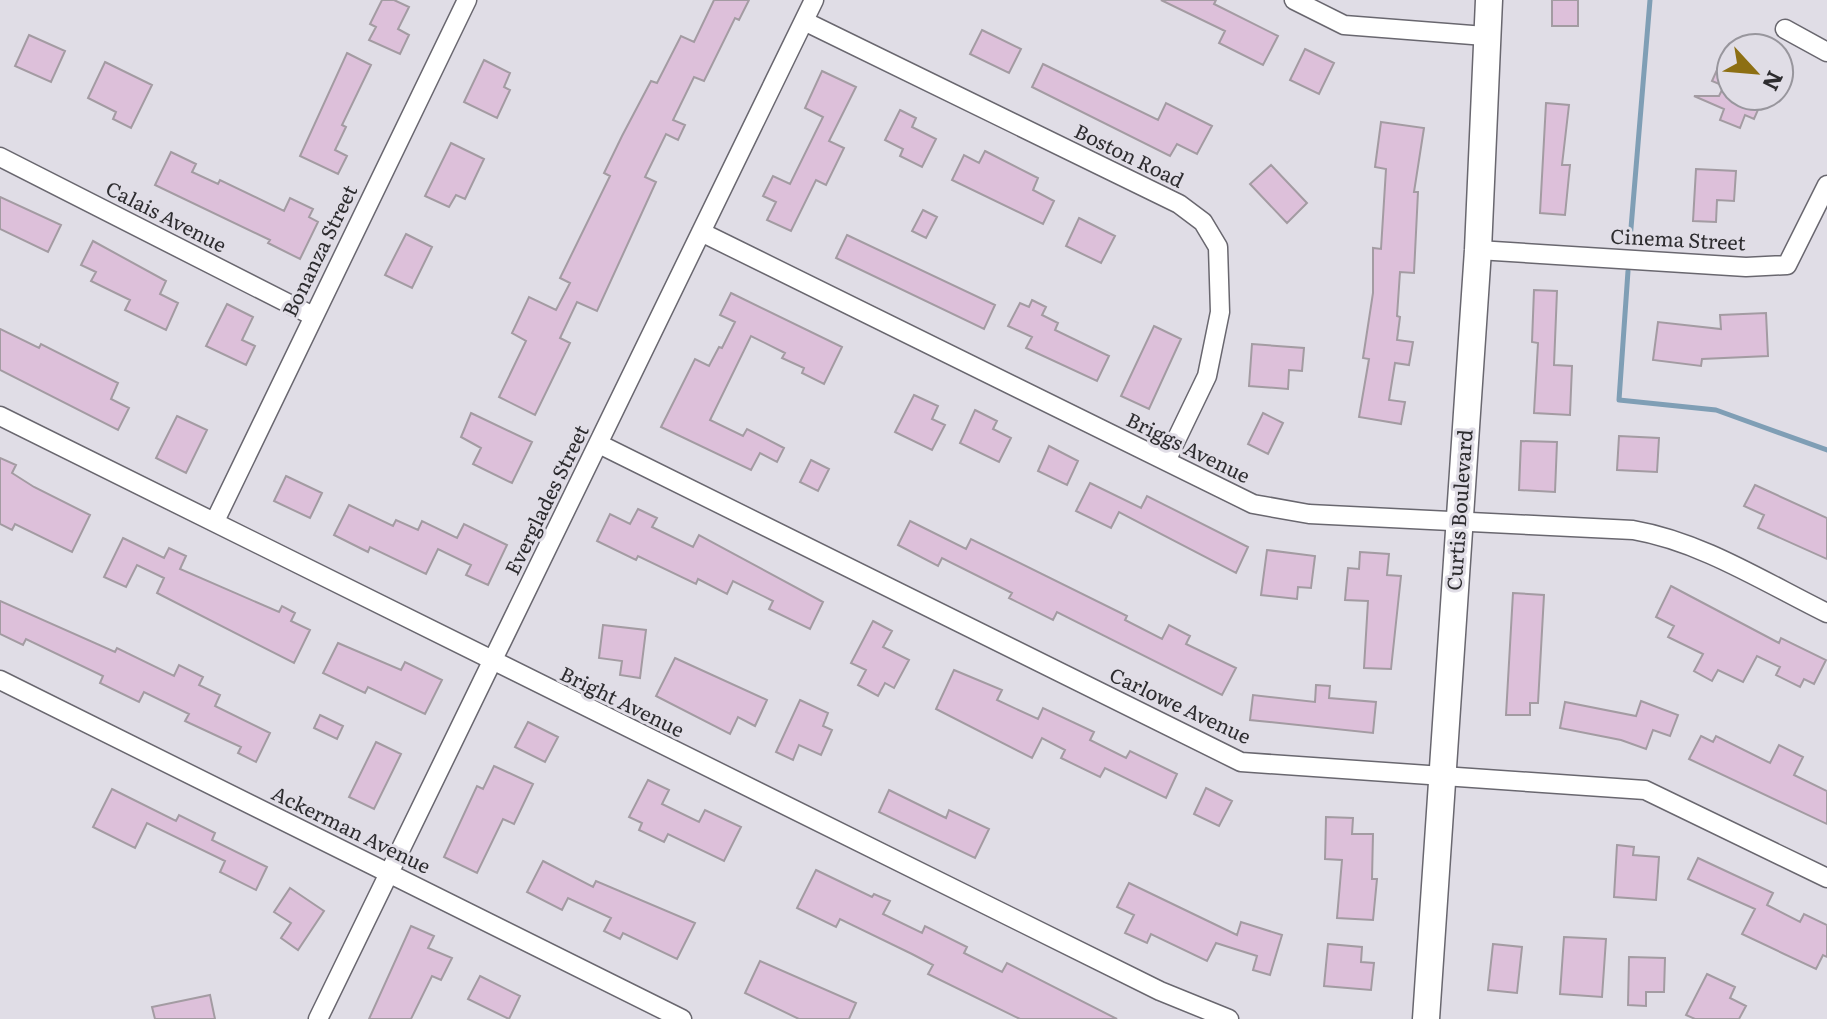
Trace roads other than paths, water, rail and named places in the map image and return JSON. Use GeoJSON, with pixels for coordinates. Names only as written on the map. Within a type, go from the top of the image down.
{"type":"FeatureCollection","features":[{"type":"Feature","properties":{"kind":"street","name":"Bonanza Street"},"geometry":{"type":"LineString","coordinates":[[215,521],[467,0]]}},
{"type":"Feature","properties":{"kind":"street","name":"Everglades Street"},"geometry":{"type":"LineString","coordinates":[[318,1019],[814,0]]}},
{"type":"Feature","properties":{"kind":"street"},"geometry":{"type":"LineString","coordinates":[[1294,0],[1344,25],[1485,36]]}},
{"type":"Feature","properties":{"kind":"street","name":"Curtis Boulevard"},"geometry":{"type":"LineString","coordinates":[[1426,1019],[1440,776],[1478,250],[1485,36],[1489,0]]}},
{"type":"Feature","properties":{"kind":"street","name":"Boston Road"},"geometry":{"type":"LineString","coordinates":[[804,21],[1179,204],[1203,222],[1218,247],[1220,312],[1207,376],[1166,461]]}},
{"type":"Feature","properties":{"kind":"street"},"geometry":{"type":"LineString","coordinates":[[1785,29],[1827,52]]}},
{"type":"Feature","properties":{"kind":"street","name":"Calais Avenue"},"geometry":{"type":"LineString","coordinates":[[0,157],[313,316]]}},
{"type":"Feature","properties":{"kind":"street","name":"Cinema Street"},"geometry":{"type":"LineString","coordinates":[[1478,250],[1746,267],[1787,265],[1827,185]]}},
{"type":"Feature","properties":{"kind":"street","name":"Briggs Avenue"},"geometry":{"type":"LineString","coordinates":[[701,232],[1253,504],[1309,514],[1633,530],[1663,535],[1688,544],[1827,613]]}},
{"type":"Feature","properties":{"kind":"street","name":"Bright Avenue"},"geometry":{"type":"LineString","coordinates":[[0,416],[1160,991],[1229,1019]]}},
{"type":"Feature","properties":{"kind":"street","name":"Carlowe Avenue"},"geometry":{"type":"LineString","coordinates":[[599,444],[1241,762],[1645,790],[1827,878]]}},
{"type":"Feature","properties":{"kind":"street","name":"Ackerman Avenue"},"geometry":{"type":"LineString","coordinates":[[0,680],[389,874],[645,1011],[682,1019]]}},
{"type":"Feature","properties":{"kind":"waterway"},"geometry":{"type":"LineString","coordinates":[[1630,240],[1650,0]]}},
{"type":"Feature","properties":{"kind":"waterway"},"geometry":{"type":"LineString","coordinates":[[1628,271],[1619,400],[1716,410],[1827,450]]}}]}
